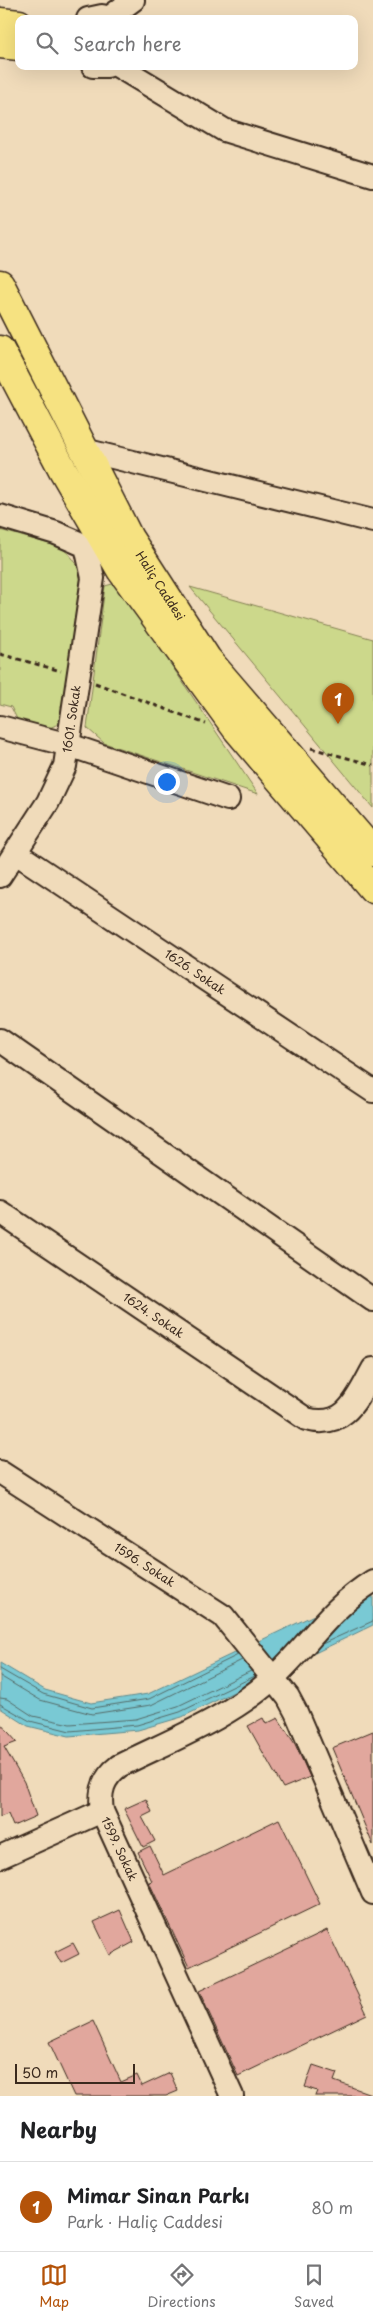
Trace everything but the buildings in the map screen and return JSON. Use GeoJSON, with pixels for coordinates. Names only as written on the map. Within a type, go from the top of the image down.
{"type":"FeatureCollection","features":[{"type":"Feature","properties":{"kind":"main road"},"geometry":{"type":"LineString","coordinates":[[0,22],[15,24]]}},
{"type":"Feature","properties":{"kind":"main road"},"geometry":{"type":"LineString","coordinates":[[0,44],[15,46]]}},
{"type":"Feature","properties":{"kind":"main road","name":"Haliç Caddesi"},"geometry":{"type":"LineString","coordinates":[[0,284],[84,450],[101,531]]}},
{"type":"Feature","properties":{"kind":"main road","name":"Haliç Caddesi"},"geometry":{"type":"LineString","coordinates":[[1,353],[63,470],[101,531],[122,570],[230,719],[373,889]]}},
{"type":"Feature","properties":{"kind":"main road","name":"Haliç Caddesi"},"geometry":{"type":"LineString","coordinates":[[101,531],[129,538],[207,659],[373,852]]}},
{"type":"Feature","properties":{"kind":"street"},"geometry":{"type":"LineString","coordinates":[[108,15],[133,0]]}},
{"type":"Feature","properties":{"kind":"street"},"geometry":{"type":"LineString","coordinates":[[125,70],[224,130],[371,174]]}},
{"type":"Feature","properties":{"kind":"street"},"geometry":{"type":"LineString","coordinates":[[84,450],[373,521]]}},
{"type":"Feature","properties":{"kind":"street"},"geometry":{"type":"LineString","coordinates":[[0,516],[56,533],[101,531]]}},
{"type":"Feature","properties":{"kind":"street","name":"1601. Sokak"},"geometry":{"type":"LineString","coordinates":[[0,876],[16,853],[58,782],[65,766],[101,531]]}},
{"type":"Feature","properties":{"kind":"street"},"geometry":{"type":"LineString","coordinates":[[0,727],[69,746],[228,799]]}},
{"type":"Feature","properties":{"kind":"street","name":"1626. Sokak"},"geometry":{"type":"LineString","coordinates":[[16,853],[373,1091]]}},
{"type":"Feature","properties":{"kind":"street"},"geometry":{"type":"LineString","coordinates":[[0,1040],[373,1300]]}},
{"type":"Feature","properties":{"kind":"street","name":"1624. Sokak"},"geometry":{"type":"LineString","coordinates":[[0,1212],[306,1419],[324,1422],[334,1420],[347,1412],[373,1369]]}},
{"type":"Feature","properties":{"kind":"street","name":"1596. Sokak"},"geometry":{"type":"LineString","coordinates":[[0,1472],[223,1616],[296,1712],[373,1892]]}},
{"type":"Feature","properties":{"kind":"street","name":"1599. Sokak"},"geometry":{"type":"LineString","coordinates":[[232,2096],[102,1811],[101,1792],[104,1782],[119,1766],[246,1700],[272,1678],[334,1611],[356,1592],[373,1581]]}},
{"type":"Feature","properties":{"kind":"street"},"geometry":{"type":"LineString","coordinates":[[0,1857],[102,1811]]}},
{"type":"Feature","properties":{"kind":"path"},"geometry":{"type":"LineString","coordinates":[[0,654],[78,677],[213,726],[230,719]]}},
{"type":"Feature","properties":{"kind":"path"},"geometry":{"type":"LineString","coordinates":[[308,747],[373,765]]}},
{"type":"Feature","properties":{"kind":"green space"},"geometry":{"type":"Polygon","coordinates":[[[0,530],[60,547],[74,560],[81,576],[67,684],[59,723],[49,728],[39,728],[19,723],[11,707],[0,704],[0,530]]]}},
{"type":"Feature","properties":{"kind":"green space"},"geometry":{"type":"Polygon","coordinates":[[[116,583],[258,794],[104,743],[87,728],[105,586],[116,583]]]}},
{"type":"Feature","properties":{"kind":"green space"},"geometry":{"type":"Polygon","coordinates":[[[190,587],[373,639],[373,808],[190,587]]]}},
{"type":"Feature","properties":{"kind":"water"},"geometry":{"type":"Polygon","coordinates":[[[373,1587],[373,1625],[182,1717],[138,1730],[69,1736],[28,1726],[0,1708],[0,1663],[45,1690],[91,1703],[148,1694],[373,1587]]]}},
{"type":"Feature","properties":{"kind":"place","name":"Mimar Sinan Parkı"},"geometry":{"type":"Point","coordinates":[338,724]}}]}
